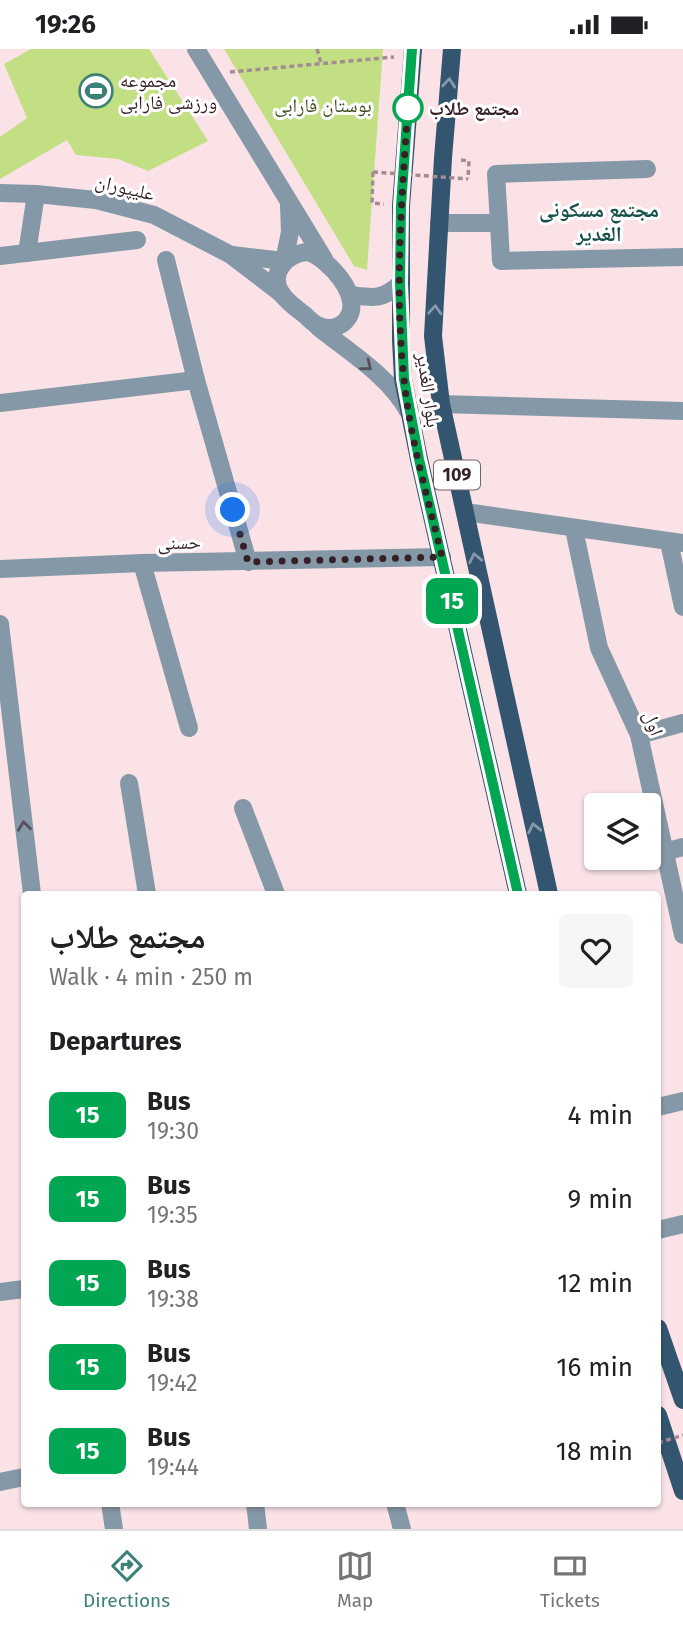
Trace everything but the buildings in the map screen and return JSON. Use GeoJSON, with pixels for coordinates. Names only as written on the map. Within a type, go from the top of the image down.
{"type":"FeatureCollection","features":[{"type":"Feature","properties":{"kind":"main road","name":"بلوار الغدیر"},"geometry":{"type":"LineString","coordinates":[[452,49],[433,336],[441,404],[548,891]]}},
{"type":"Feature","properties":{"kind":"main road","name":"بلوار الغدیر"},"geometry":{"type":"LineString","coordinates":[[412,52],[401,206],[400,284],[401,340],[408,411],[517,891]]}},
{"type":"Feature","properties":{"kind":"main road"},"geometry":{"type":"LineString","coordinates":[[661,1337],[683,1400]]}},
{"type":"Feature","properties":{"kind":"main road"},"geometry":{"type":"LineString","coordinates":[[661,1424],[683,1491]]}},
{"type":"Feature","properties":{"kind":"street"},"geometry":{"type":"LineString","coordinates":[[195,49],[324,259],[351,295],[353,303],[348,318],[334,327],[318,327]]}},
{"type":"Feature","properties":{"kind":"street"},"geometry":{"type":"LineString","coordinates":[[647,169],[496,174],[501,261],[683,257]]}},
{"type":"Feature","properties":{"kind":"street","name":"علیپوران"},"geometry":{"type":"LineString","coordinates":[[0,193],[96,200],[154,215],[231,255]]}},
{"type":"Feature","properties":{"kind":"street"},"geometry":{"type":"LineString","coordinates":[[27,253],[36,194]]}},
{"type":"Feature","properties":{"kind":"street"},"geometry":{"type":"LineString","coordinates":[[282,294],[277,277],[284,261],[290,232],[289,203]]}},
{"type":"Feature","properties":{"kind":"street"},"geometry":{"type":"LineString","coordinates":[[439,223],[499,223]]}},
{"type":"Feature","properties":{"kind":"street"},"geometry":{"type":"LineString","coordinates":[[0,256],[137,240]]}},
{"type":"Feature","properties":{"kind":"street"},"geometry":{"type":"LineString","coordinates":[[231,255],[284,261],[291,256],[308,252],[324,259]]}},
{"type":"Feature","properties":{"kind":"street"},"geometry":{"type":"LineString","coordinates":[[231,255],[382,378],[400,396],[408,411]]}},
{"type":"Feature","properties":{"kind":"street"},"geometry":{"type":"LineString","coordinates":[[166,260],[196,380],[248,562]]}},
{"type":"Feature","properties":{"kind":"street"},"geometry":{"type":"LineString","coordinates":[[351,295],[370,298],[387,295],[400,284]]}},
{"type":"Feature","properties":{"kind":"street"},"geometry":{"type":"LineString","coordinates":[[0,403],[196,380]]}},
{"type":"Feature","properties":{"kind":"street"},"geometry":{"type":"LineString","coordinates":[[441,404],[683,411]]}},
{"type":"Feature","properties":{"kind":"street"},"geometry":{"type":"LineString","coordinates":[[465,512],[676,543],[683,607]]}},
{"type":"Feature","properties":{"kind":"street","name":"اول"},"geometry":{"type":"LineString","coordinates":[[574,529],[599,648],[639,735],[683,935]]}},
{"type":"Feature","properties":{"kind":"street","name":"حسنی"},"geometry":{"type":"LineString","coordinates":[[0,569],[142,563],[442,557]]}},
{"type":"Feature","properties":{"kind":"street"},"geometry":{"type":"LineString","coordinates":[[142,563],[189,728]]}},
{"type":"Feature","properties":{"kind":"street"},"geometry":{"type":"LineString","coordinates":[[0,624],[32,891]]}},
{"type":"Feature","properties":{"kind":"street"},"geometry":{"type":"LineString","coordinates":[[639,735],[683,723]]}},
{"type":"Feature","properties":{"kind":"street"},"geometry":{"type":"LineString","coordinates":[[129,783],[147,891]]}},
{"type":"Feature","properties":{"kind":"street"},"geometry":{"type":"LineString","coordinates":[[243,808],[275,891]]}},
{"type":"Feature","properties":{"kind":"street"},"geometry":{"type":"LineString","coordinates":[[664,852],[683,847]]}},
{"type":"Feature","properties":{"kind":"street"},"geometry":{"type":"LineString","coordinates":[[661,1106],[683,1101]]}},
{"type":"Feature","properties":{"kind":"street"},"geometry":{"type":"LineString","coordinates":[[661,1229],[683,1224]]}},
{"type":"Feature","properties":{"kind":"street"},"geometry":{"type":"LineString","coordinates":[[0,1292],[21,1289]]}},
{"type":"Feature","properties":{"kind":"street"},"geometry":{"type":"LineString","coordinates":[[0,1482],[21,1478]]}},
{"type":"Feature","properties":{"kind":"street"},"geometry":{"type":"LineString","coordinates":[[111,1507],[114,1529]]}},
{"type":"Feature","properties":{"kind":"street"},"geometry":{"type":"LineString","coordinates":[[255,1507],[258,1529]]}},
{"type":"Feature","properties":{"kind":"street"},"geometry":{"type":"LineString","coordinates":[[396,1507],[402,1529]]}},
{"type":"Feature","properties":{"kind":"path"},"geometry":{"type":"LineString","coordinates":[[317,49],[321,64]]}},
{"type":"Feature","properties":{"kind":"path"},"geometry":{"type":"LineString","coordinates":[[211,74],[412,52]]}},
{"type":"Feature","properties":{"kind":"path"},"geometry":{"type":"LineString","coordinates":[[372,203],[373,171],[468,179],[469,161]]}},
{"type":"Feature","properties":{"kind":"path"},"geometry":{"type":"LineString","coordinates":[[661,1442],[683,1436]]}},
{"type":"Feature","properties":{"kind":"green space","name":"مجموعه ورزشی فارابی"},"geometry":{"type":"Polygon","coordinates":[[[31,49],[149,49],[208,141],[148,171],[118,159],[76,155],[67,140],[0,179],[0,137],[27,118],[4,64],[31,49]]]}},
{"type":"Feature","properties":{"kind":"green space","name":"بوستان فارابی"},"geometry":{"type":"Polygon","coordinates":[[[224,49],[383,49],[367,270],[354,266],[224,49]]]}},
{"type":"Feature","properties":{"kind":"bus line","name":"15"},"geometry":{"type":"LineString","coordinates":[[412,49],[401,206],[400,284],[401,340],[408,411],[517,891]]}},
{"type":"Feature","properties":{"kind":"place","name":"مجموعه ورزشی فارابی"},"geometry":{"type":"Point","coordinates":[96,91]}},
{"type":"Feature","properties":{"kind":"place","name":"مجتمع طلاب"},"geometry":{"type":"Point","coordinates":[408,108]}},
{"type":"Feature","properties":{"kind":"district","name":"مجتمع مسکونی الغدیر"},"geometry":{"type":"Point","coordinates":[599,222]}},
{"type":"Feature","properties":{"kind":"route"},"geometry":{"type":"LineString","coordinates":[[233,510],[248,562],[442,557],[408,411],[401,340],[401,206],[408,108]]}}]}
